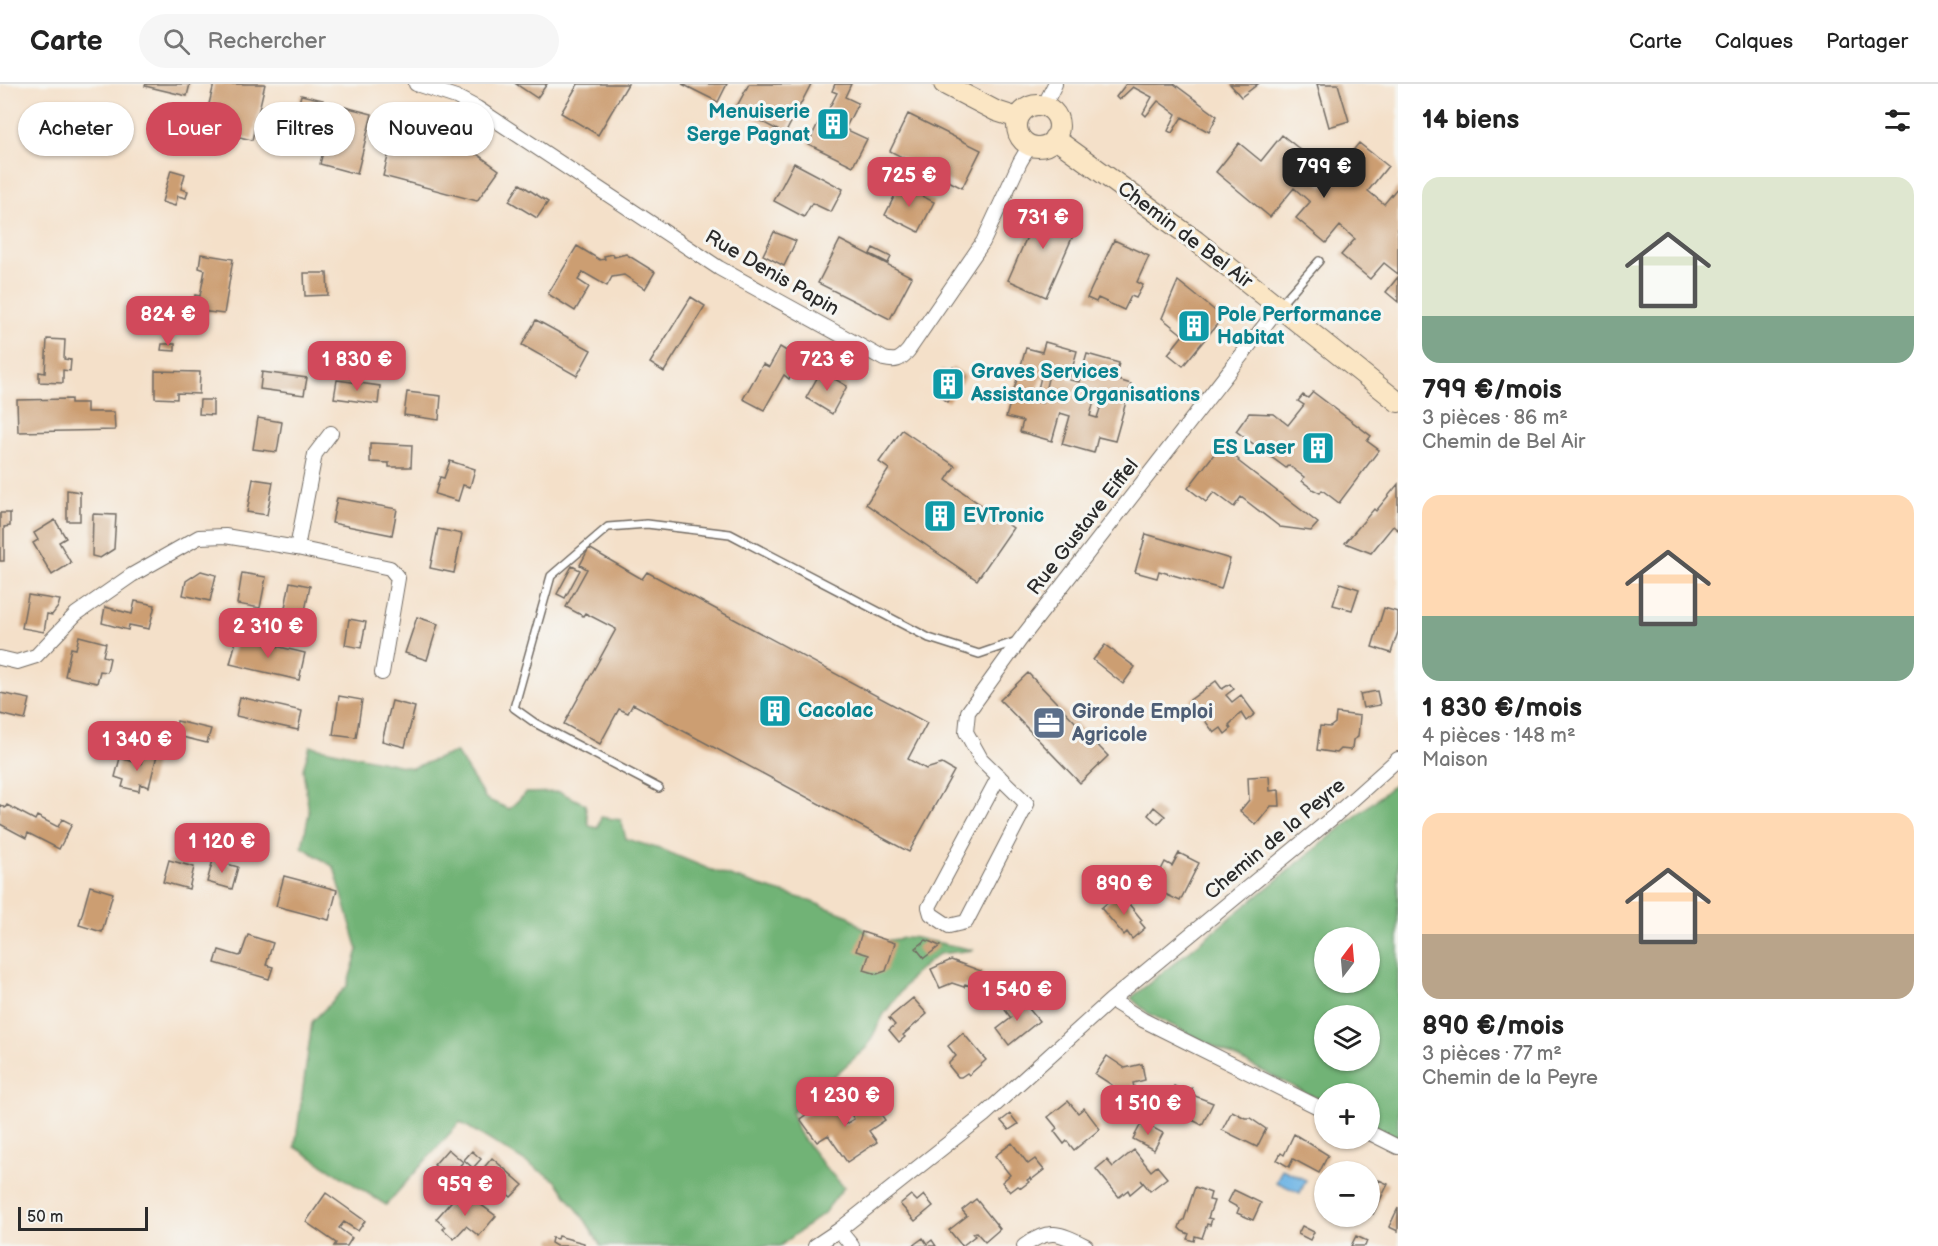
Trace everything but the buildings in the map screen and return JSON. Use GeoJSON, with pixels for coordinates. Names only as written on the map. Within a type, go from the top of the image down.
{"type":"FeatureCollection","features":[{"type":"Feature","properties":{"kind":"street","name":"Rue Denis Papin"},"geometry":{"type":"LineString","coordinates":[[416,84],[456,97],[477,108],[719,268],[884,359],[893,361],[901,360],[983,242],[1030,145]]}},
{"type":"Feature","properties":{"kind":"street"},"geometry":{"type":"LineString","coordinates":[[944,84],[996,111],[1018,118]]}},
{"type":"Feature","properties":{"kind":"street"},"geometry":{"type":"LineString","coordinates":[[1044,106],[1055,84]]}},
{"type":"Feature","properties":{"kind":"street"},"geometry":{"type":"LineString","coordinates":[[1032,106],[1044,106],[1050,109],[1058,119],[1057,132],[1054,138],[1043,146],[1030,145],[1024,142],[1017,131],[1018,118],[1021,113],[1032,106]]}},
{"type":"Feature","properties":{"kind":"street","name":"Chemin de Bel Air"},"geometry":{"type":"LineString","coordinates":[[1054,138],[1196,241],[1398,402]]}},
{"type":"Feature","properties":{"kind":"street","name":"Rue Gustave Eiffel"},"geometry":{"type":"LineString","coordinates":[[999,776],[929,907],[931,914],[949,926],[966,922],[1027,804],[999,776],[981,759],[966,732],[968,712],[1020,640],[1279,307]]}},
{"type":"Feature","properties":{"kind":"street"},"geometry":{"type":"LineString","coordinates":[[297,548],[315,454],[331,433]]}},
{"type":"Feature","properties":{"kind":"street"},"geometry":{"type":"LineString","coordinates":[[0,658],[17,662],[36,656],[76,614],[132,575],[199,537],[225,536],[297,548],[390,568],[398,578],[382,673]]}},
{"type":"Feature","properties":{"kind":"street","name":"Chemin de la Peyre"},"geometry":{"type":"LineString","coordinates":[[821,1244],[984,1115],[1111,1000],[1332,818],[1398,759]]}},
{"type":"Feature","properties":{"kind":"street"},"geometry":{"type":"LineString","coordinates":[[1111,1000],[1143,1020],[1314,1105]]}},
{"type":"Feature","properties":{"kind":"street"},"geometry":{"type":"LineString","coordinates":[[1380,1138],[1398,1147]]}},
{"type":"Feature","properties":{"kind":"street"},"geometry":{"type":"LineString","coordinates":[[839,1230],[852,1246]]}},
{"type":"Feature","properties":{"kind":"street"},"geometry":{"type":"LineString","coordinates":[[1024,1246],[1041,1234],[1051,1233],[1068,1237],[1086,1246]]}},
{"type":"Feature","properties":{"kind":"lane"},"geometry":{"type":"LineString","coordinates":[[1279,307],[1319,261]]}},
{"type":"Feature","properties":{"kind":"lane"},"geometry":{"type":"LineString","coordinates":[[659,788],[535,723],[514,708],[551,576],[608,527],[647,524],[730,534],[929,638],[979,654],[1020,640]]}},
{"type":"Feature","properties":{"kind":"green space"},"geometry":{"type":"Polygon","coordinates":[[[310,746],[412,768],[456,752],[486,799],[509,809],[526,793],[560,792],[585,804],[589,826],[598,828],[601,817],[621,820],[626,839],[849,916],[877,942],[911,937],[974,950],[939,954],[914,974],[884,1014],[867,1047],[792,1113],[798,1132],[844,1187],[824,1213],[780,1246],[601,1246],[555,1180],[460,1122],[386,1205],[295,1147],[312,1022],[347,986],[358,950],[334,867],[302,847],[309,813],[303,769],[310,746]]]}},
{"type":"Feature","properties":{"kind":"green space"},"geometry":{"type":"Polygon","coordinates":[[[1398,782],[1398,1139],[1380,1130],[1380,1083],[1314,1083],[1314,1097],[1148,1013],[1131,998],[1398,782]]]}},
{"type":"Feature","properties":{"kind":"water"},"geometry":{"type":"Polygon","coordinates":[[[1282,1169],[1306,1180],[1300,1193],[1276,1182],[1282,1169]]]}},
{"type":"Feature","properties":{"kind":"place","name":"Menuiserie Serge Pagnat"},"geometry":{"type":"Point","coordinates":[833,124]}},
{"type":"Feature","properties":{"kind":"place","name":"Pole Performance Habitat"},"geometry":{"type":"Point","coordinates":[1194,326]}},
{"type":"Feature","properties":{"kind":"place","name":"Graves Services Assistance Organisations"},"geometry":{"type":"Point","coordinates":[948,384]}},
{"type":"Feature","properties":{"kind":"place","name":"ES Laser"},"geometry":{"type":"Point","coordinates":[1318,448]}},
{"type":"Feature","properties":{"kind":"place","name":"EVTronic"},"geometry":{"type":"Point","coordinates":[940,516]}},
{"type":"Feature","properties":{"kind":"place","name":"Cacolac"},"geometry":{"type":"Point","coordinates":[775,711]}},
{"type":"Feature","properties":{"kind":"place","name":"Gironde Emploi Agricole"},"geometry":{"type":"Point","coordinates":[1049,723]}}]}
